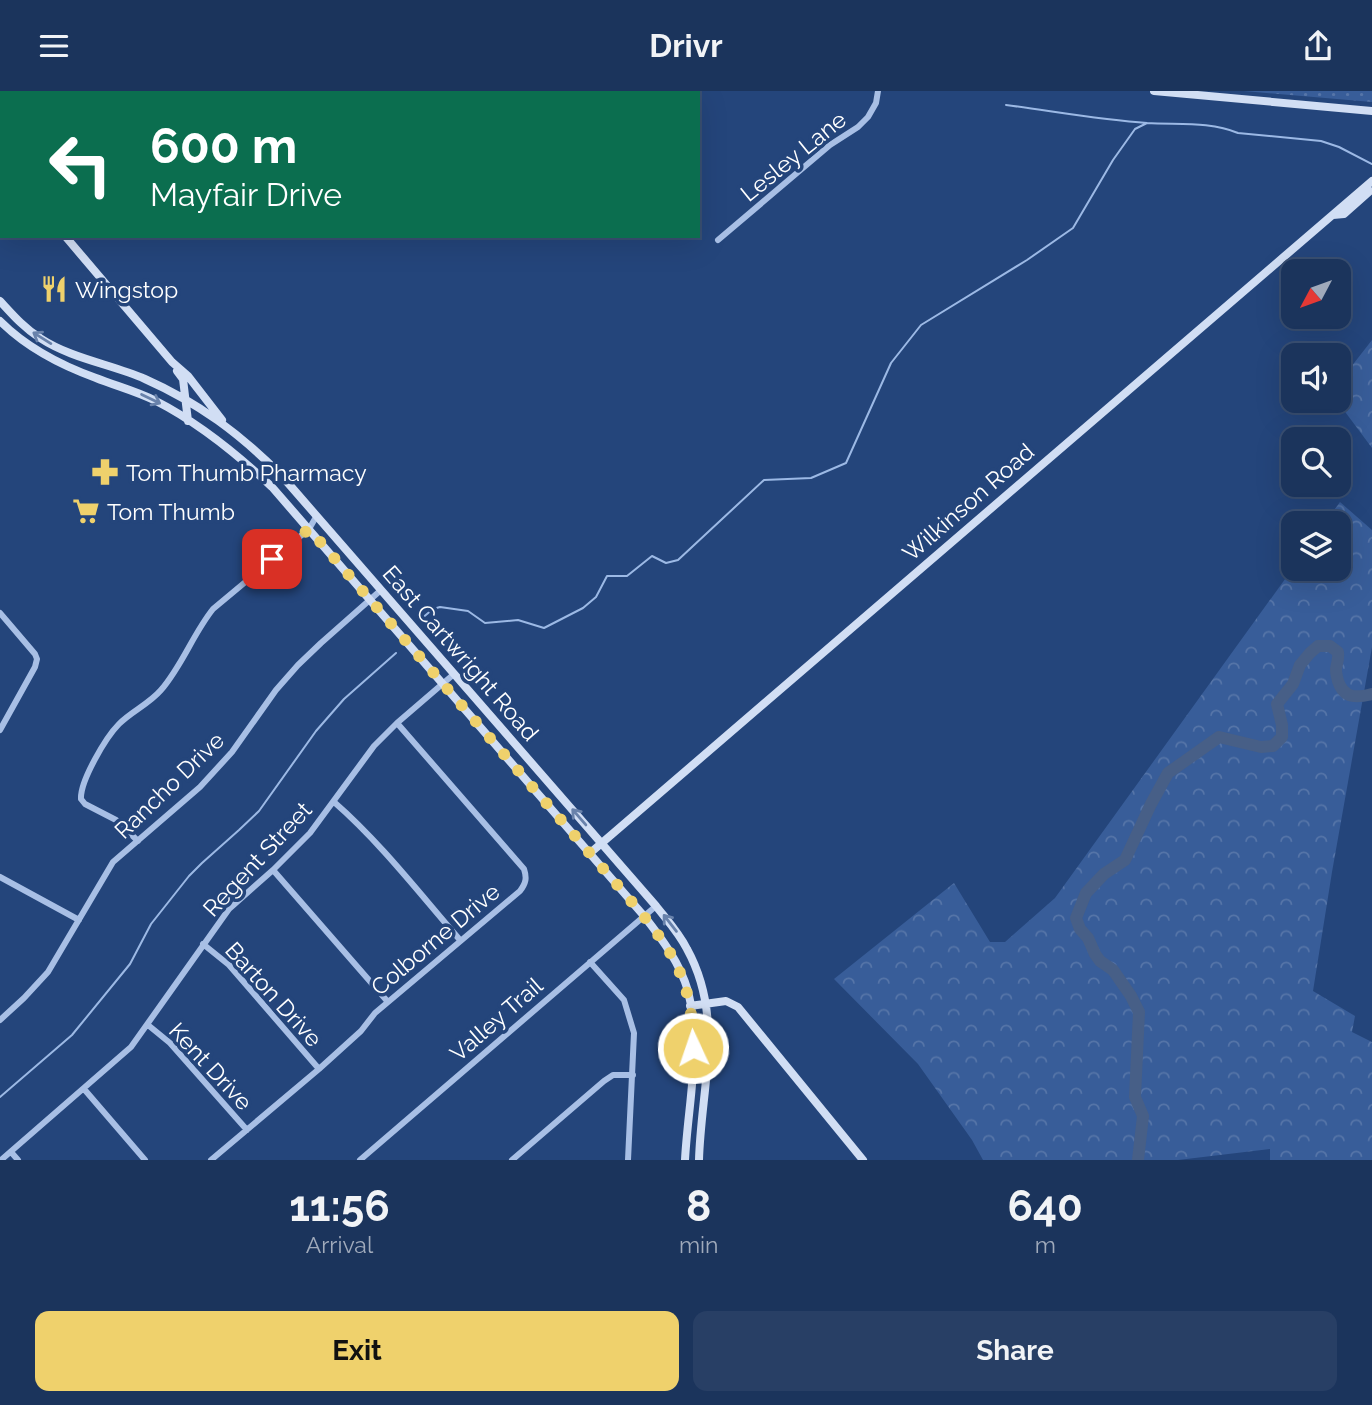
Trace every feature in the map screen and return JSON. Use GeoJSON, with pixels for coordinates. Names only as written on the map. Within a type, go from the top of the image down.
{"type":"FeatureCollection","features":[{"type":"Feature","properties":{"kind":"main road"},"geometry":{"type":"LineString","coordinates":[[1154,91],[1372,111]]}},
{"type":"Feature","properties":{"kind":"main road","name":"Wilkinson Road"},"geometry":{"type":"LineString","coordinates":[[589,853],[1370,185]]}},
{"type":"Feature","properties":{"kind":"main road"},"geometry":{"type":"LineString","coordinates":[[67,238],[172,362],[183,379],[188,421]]}},
{"type":"Feature","properties":{"kind":"main road","name":"East Cartwright Road"},"geometry":{"type":"LineString","coordinates":[[0,301],[41,339],[93,362],[143,378],[185,399],[256,450],[281,475],[656,906],[689,951],[707,1003],[709,1059],[699,1160]]}},
{"type":"Feature","properties":{"kind":"main road","name":"East Cartwright Road"},"geometry":{"type":"LineString","coordinates":[[0,321],[31,347],[59,362],[158,402],[248,463],[309,529],[644,916],[671,953],[687,990],[690,1006],[693,1025],[693,1070],[685,1160]]}},
{"type":"Feature","properties":{"kind":"main road"},"geometry":{"type":"LineString","coordinates":[[88,375],[93,362]]}},
{"type":"Feature","properties":{"kind":"main road"},"geometry":{"type":"LineString","coordinates":[[172,362],[188,376],[226,426]]}},
{"type":"Feature","properties":{"kind":"main road"},"geometry":{"type":"LineString","coordinates":[[229,449],[240,437]]}},
{"type":"Feature","properties":{"kind":"main road"},"geometry":{"type":"LineString","coordinates":[[690,1006],[726,1001],[738,1007],[863,1160]]}},
{"type":"Feature","properties":{"kind":"street","name":"Lesley Lane"},"geometry":{"type":"LineString","coordinates":[[718,240],[830,145],[858,127],[876,103],[878,91]]}},
{"type":"Feature","properties":{"kind":"street"},"geometry":{"type":"LineString","coordinates":[[138,841],[116,820],[85,804],[81,799],[82,785],[93,764],[120,723],[160,691],[214,609],[309,529],[316,517]]}},
{"type":"Feature","properties":{"kind":"street","name":"Rancho Drive"},"geometry":{"type":"LineString","coordinates":[[0,1020],[48,972],[113,862],[200,787],[225,761],[276,690],[298,665],[381,590]]}},
{"type":"Feature","properties":{"kind":"street"},"geometry":{"type":"LineString","coordinates":[[0,613],[37,659],[0,730]]}},
{"type":"Feature","properties":{"kind":"street","name":"Regent Street"},"geometry":{"type":"LineString","coordinates":[[1,1160],[131,1048],[229,909],[310,833],[374,746],[454,674]]}},
{"type":"Feature","properties":{"kind":"street","name":"Colborne Drive"},"geometry":{"type":"LineString","coordinates":[[211,1160],[319,1069],[361,1031],[375,1013],[525,885],[527,877],[524,869],[397,723]]}},
{"type":"Feature","properties":{"kind":"street"},"geometry":{"type":"LineString","coordinates":[[334,802],[378,846],[460,940]]}},
{"type":"Feature","properties":{"kind":"street"},"geometry":{"type":"LineString","coordinates":[[273,870],[388,1002]]}},
{"type":"Feature","properties":{"kind":"street"},"geometry":{"type":"LineString","coordinates":[[0,877],[79,920]]}},
{"type":"Feature","properties":{"kind":"street","name":"Valley Trail"},"geometry":{"type":"LineString","coordinates":[[360,1160],[656,906]]}},
{"type":"Feature","properties":{"kind":"street","name":"Barton Drive"},"geometry":{"type":"LineString","coordinates":[[203,944],[229,965],[319,1069]]}},
{"type":"Feature","properties":{"kind":"street"},"geometry":{"type":"LineString","coordinates":[[590,962],[624,1000],[634,1033],[628,1160]]}},
{"type":"Feature","properties":{"kind":"street","name":"Kent Drive"},"geometry":{"type":"LineString","coordinates":[[148,1025],[170,1043],[247,1131]]}},
{"type":"Feature","properties":{"kind":"street"},"geometry":{"type":"LineString","coordinates":[[512,1160],[604,1081],[613,1075],[633,1075]]}},
{"type":"Feature","properties":{"kind":"street"},"geometry":{"type":"LineString","coordinates":[[83,1089],[145,1160]]}},
{"type":"Feature","properties":{"kind":"street"},"geometry":{"type":"LineString","coordinates":[[11,1152],[18,1160]]}},
{"type":"Feature","properties":{"kind":"green space"},"geometry":{"type":"Polygon","coordinates":[[[1244,91],[1372,91],[1372,102],[1244,91]]]}},
{"type":"Feature","properties":{"kind":"green space"},"geometry":{"type":"Polygon","coordinates":[[[1372,340],[1372,448],[1346,413],[1351,413],[1351,367],[1372,340]]]}},
{"type":"Feature","properties":{"kind":"green space"},"geometry":{"type":"Polygon","coordinates":[[[1340,502],[1350,511],[1334,511],[1340,502]]]}},
{"type":"Feature","properties":{"kind":"green space"},"geometry":{"type":"Polygon","coordinates":[[[1351,512],[1372,530],[1372,647],[1313,991],[1355,1016],[1352,1032],[1372,1042],[1372,1160],[1270,1160],[1270,1149],[1178,1160],[983,1160],[972,1140],[918,1064],[834,979],[954,883],[990,942],[1005,942],[1055,898],[1284,581],[1351,581],[1351,512]]]}},
{"type":"Feature","properties":{"kind":"waterway"},"geometry":{"type":"LineString","coordinates":[[1006,105],[1112,120],[1205,125],[1238,133],[1321,141],[1372,164]]}},
{"type":"Feature","properties":{"kind":"waterway"},"geometry":{"type":"LineString","coordinates":[[421,619],[440,607],[468,611],[485,623],[518,620],[544,628],[583,608],[596,597],[607,576],[627,576],[652,556],[666,563],[678,560],[764,480],[811,478],[846,463],[891,363],[921,325],[1027,260],[1073,228],[1113,160],[1135,129],[1147,123]]}},
{"type":"Feature","properties":{"kind":"waterway"},"geometry":{"type":"LineString","coordinates":[[1138,1160],[1143,1116],[1135,1097],[1139,1012],[1113,970],[1100,961],[1080,929],[1076,918],[1086,893],[1104,874],[1125,860],[1168,773],[1219,737],[1261,747],[1273,746],[1282,737],[1277,704],[1293,684],[1300,665],[1318,646],[1330,646],[1338,652],[1336,674],[1347,694],[1372,694]]}},
{"type":"Feature","properties":{"kind":"waterway"},"geometry":{"type":"LineString","coordinates":[[0,1097],[72,1035],[130,964],[151,924],[189,876],[259,811],[316,731],[344,699],[396,653]]}},
{"type":"Feature","properties":{"kind":"place","name":"Wingstop"},"geometry":{"type":"Point","coordinates":[54,289]}},
{"type":"Feature","properties":{"kind":"place","name":"Tom Thumb Pharmacy"},"geometry":{"type":"Point","coordinates":[105,472]}},
{"type":"Feature","properties":{"kind":"place","name":"Tom Thumb"},"geometry":{"type":"Point","coordinates":[86,511]}},
{"type":"Feature","properties":{"kind":"route"},"geometry":{"type":"LineString","coordinates":[[272,559],[309,529],[626,895],[659,936],[680,971],[690,1006],[693,1048]]}}]}
